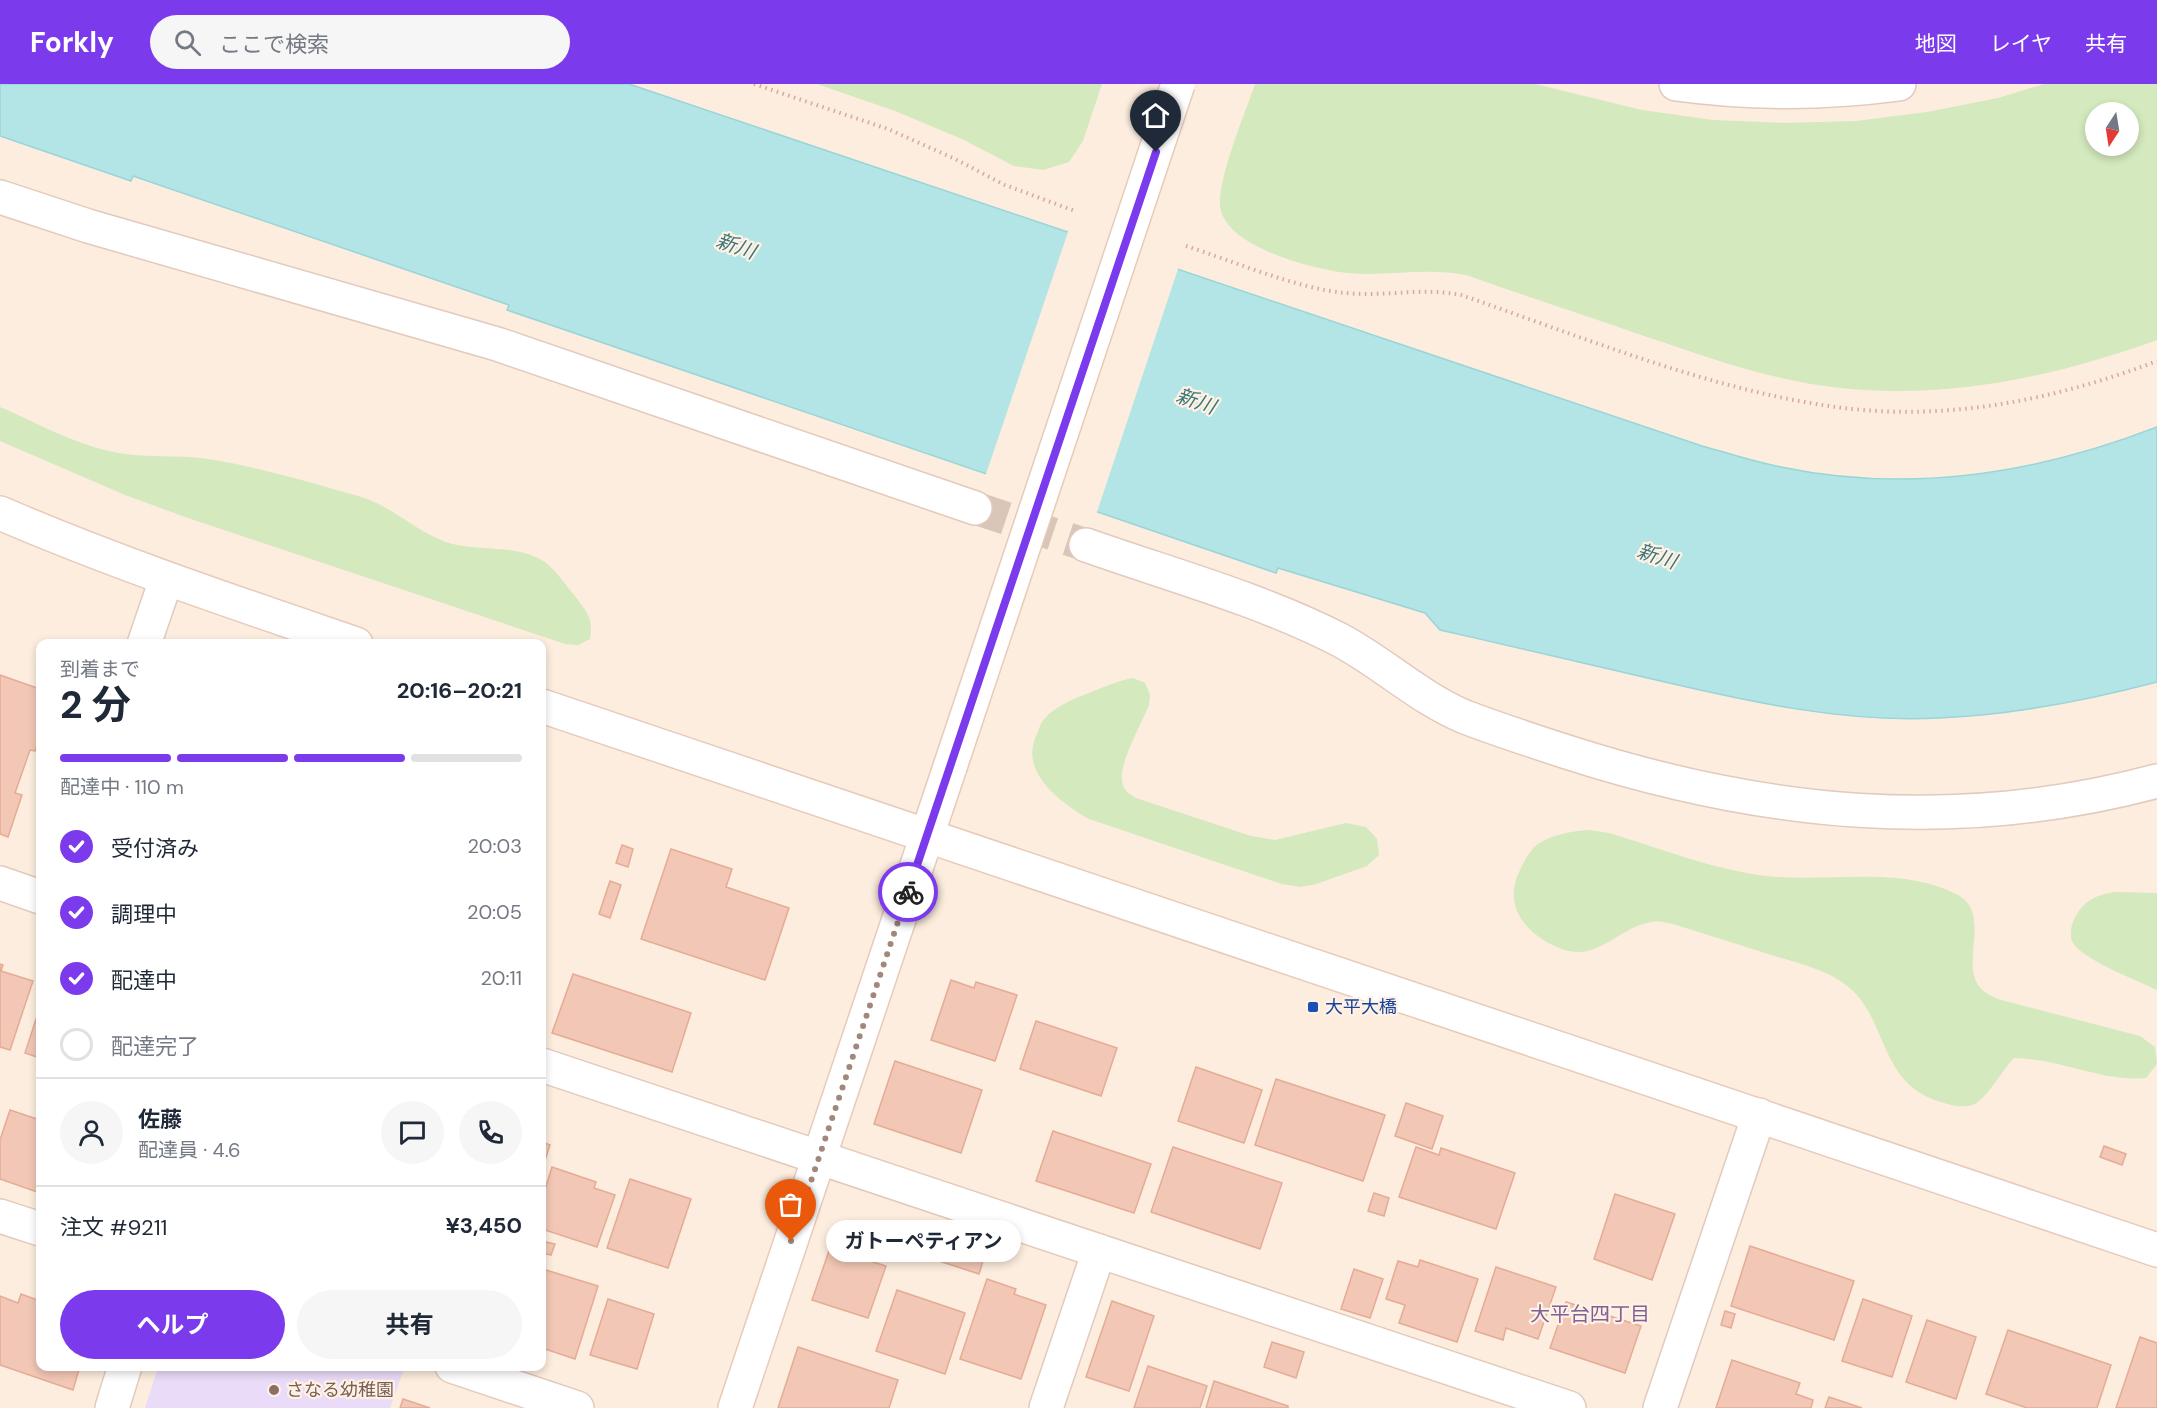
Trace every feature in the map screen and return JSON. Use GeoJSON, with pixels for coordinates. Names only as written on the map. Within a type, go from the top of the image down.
{"type":"FeatureCollection","features":[{"type":"Feature","properties":{"kind":"street"},"geometry":{"type":"LineString","coordinates":[[735,1408],[1178,84]]}},
{"type":"Feature","properties":{"kind":"street"},"geometry":{"type":"LineString","coordinates":[[1676,84],[1716,89],[1784,92],[1854,90],[1899,84]]}},
{"type":"Feature","properties":{"kind":"street"},"geometry":{"type":"LineString","coordinates":[[0,196],[88,226],[497,344],[975,508]]}},
{"type":"Feature","properties":{"kind":"street"},"geometry":{"type":"LineString","coordinates":[[0,513],[100,556],[341,639]]}},
{"type":"Feature","properties":{"kind":"street"},"geometry":{"type":"LineString","coordinates":[[1086,545],[1302,622],[1362,652],[1461,716],[1634,773],[1755,800],[1816,809],[1939,814],[2054,803],[2157,781]]}},
{"type":"Feature","properties":{"kind":"street"},"geometry":{"type":"LineString","coordinates":[[146,639],[166,580]]}},
{"type":"Feature","properties":{"kind":"street"},"geometry":{"type":"LineString","coordinates":[[546,707],[2157,1250]]}},
{"type":"Feature","properties":{"kind":"street"},"geometry":{"type":"LineString","coordinates":[[0,883],[36,896]]}},
{"type":"Feature","properties":{"kind":"street"},"geometry":{"type":"LineString","coordinates":[[546,1066],[1569,1408]]}},
{"type":"Feature","properties":{"kind":"street"},"geometry":{"type":"LineString","coordinates":[[1660,1408],[1759,1115]]}},
{"type":"Feature","properties":{"kind":"street"},"geometry":{"type":"LineString","coordinates":[[0,1216],[36,1228]]}},
{"type":"Feature","properties":{"kind":"street"},"geometry":{"type":"LineString","coordinates":[[1046,1408],[1099,1251]]}},
{"type":"Feature","properties":{"kind":"street"},"geometry":{"type":"LineString","coordinates":[[112,1408],[123,1371]]}},
{"type":"Feature","properties":{"kind":"street"},"geometry":{"type":"LineString","coordinates":[[467,1371],[577,1408]]}},
{"type":"Feature","properties":{"kind":"path"},"geometry":{"type":"LineString","coordinates":[[753,84],[888,129],[953,158],[1005,185],[1075,211]]}},
{"type":"Feature","properties":{"kind":"path"},"geometry":{"type":"LineString","coordinates":[[1186,246],[1311,286],[1343,293],[1375,295],[1425,291],[1461,295],[1719,383],[1775,397],[1831,407],[1933,411],[2001,405],[2057,394],[2112,378],[2157,361]]}},
{"type":"Feature","properties":{"kind":"shaded area","name":"さなる幼稚園"},"geometry":{"type":"Polygon","coordinates":[[[157,1371],[403,1372],[390,1408],[145,1408],[157,1371]]]}},
{"type":"Feature","properties":{"kind":"green space"},"geometry":{"type":"Polygon","coordinates":[[[817,84],[1102,84],[1083,141],[1069,162],[1043,170],[1014,166],[962,139],[895,111],[817,84]]]}},
{"type":"Feature","properties":{"kind":"green space"},"geometry":{"type":"Polygon","coordinates":[[[1255,84],[1535,84],[1642,110],[1713,120],[1784,123],[1856,121],[1927,112],[1998,98],[2044,84],[2157,84],[2157,340],[2064,369],[1970,387],[1922,391],[1874,390],[1825,386],[1777,377],[1712,359],[1466,275],[1436,272],[1362,274],[1332,271],[1295,261],[1256,246],[1240,236],[1228,224],[1221,211],[1222,184],[1255,84]]]}},
{"type":"Feature","properties":{"kind":"green space"},"geometry":{"type":"Polygon","coordinates":[[[0,407],[67,438],[95,447],[134,455],[208,459],[265,471],[370,500],[446,542],[529,554],[550,566],[582,605],[590,620],[590,639],[578,645],[565,644],[125,495],[0,441],[0,407]]]}},
{"type":"Feature","properties":{"kind":"green space"},"geometry":{"type":"Polygon","coordinates":[[[1133,678],[1145,683],[1150,695],[1149,705],[1127,754],[1122,773],[1124,787],[1131,795],[1251,836],[1275,840],[1346,823],[1366,827],[1377,839],[1379,855],[1367,866],[1316,884],[1301,887],[1282,884],[1089,819],[1066,804],[1045,785],[1033,761],[1033,748],[1041,724],[1050,713],[1066,703],[1111,684],[1133,678]]]}},
{"type":"Feature","properties":{"kind":"green space"},"geometry":{"type":"Polygon","coordinates":[[[1590,830],[1609,833],[1707,864],[1747,873],[1790,878],[1887,877],[1934,885],[1956,894],[1967,903],[1973,915],[1975,928],[1973,970],[1976,982],[1985,992],[2001,1000],[2140,1036],[2155,1047],[2157,1064],[2146,1078],[2130,1078],[2113,1077],[2031,1059],[2014,1058],[1983,1098],[1968,1106],[1952,1105],[1920,1093],[1905,1081],[1894,1066],[1860,998],[1839,980],[1822,971],[1659,921],[1639,925],[1584,952],[1572,952],[1559,948],[1536,935],[1520,917],[1515,906],[1515,883],[1525,859],[1538,844],[1563,834],[1590,830]]]}},
{"type":"Feature","properties":{"kind":"green space"},"geometry":{"type":"Polygon","coordinates":[[[2115,892],[2157,893],[2157,990],[2098,962],[2077,948],[2072,941],[2071,927],[2084,905],[2093,898],[2115,892]]]}},
{"type":"Feature","properties":{"kind":"water","name":"新川"},"geometry":{"type":"Polygon","coordinates":[[[0,84],[629,84],[1702,446],[1771,465],[1829,475],[1877,479],[1925,479],[1972,475],[2065,457],[2157,427],[2157,682],[2076,701],[1994,714],[1903,719],[1866,717],[1794,709],[1723,695],[1440,630],[1425,613],[1278,568],[1276,573],[507,310],[509,305],[133,176],[131,181],[0,136],[0,84]]]}},
{"type":"Feature","properties":{"kind":"pier"},"geometry":{"type":"Polygon","coordinates":[[[1069,229],[1179,266],[1096,515],[985,477],[1069,229]]]}},
{"type":"Feature","properties":{"kind":"building"},"geometry":{"type":"Polygon","coordinates":[[[0,675],[36,688],[36,748],[35,751],[30,750],[15,793],[22,795],[8,837],[0,834],[0,675]]]}},
{"type":"Feature","properties":{"kind":"building"},"geometry":{"type":"Polygon","coordinates":[[[622,845],[633,849],[628,867],[616,863],[622,845]]]}},
{"type":"Feature","properties":{"kind":"building"},"geometry":{"type":"Polygon","coordinates":[[[671,849],[732,869],[726,887],[789,908],[765,980],[641,939],[671,849]]]}},
{"type":"Feature","properties":{"kind":"building"},"geometry":{"type":"Polygon","coordinates":[[[610,881],[621,885],[610,918],[599,914],[610,881]]]}},
{"type":"Feature","properties":{"kind":"building"},"geometry":{"type":"Polygon","coordinates":[[[0,964],[3,965],[1,971],[33,981],[10,1050],[0,1047],[0,964]]]}},
{"type":"Feature","properties":{"kind":"building"},"geometry":{"type":"Polygon","coordinates":[[[573,974],[691,1013],[672,1072],[552,1033],[573,974]]]}},
{"type":"Feature","properties":{"kind":"building"},"geometry":{"type":"Polygon","coordinates":[[[951,980],[974,988],[976,982],[1017,995],[995,1061],[931,1040],[951,980]]]}},
{"type":"Feature","properties":{"kind":"building"},"geometry":{"type":"Polygon","coordinates":[[[36,1019],[36,1057],[25,1053],[36,1019]]]}},
{"type":"Feature","properties":{"kind":"building"},"geometry":{"type":"Polygon","coordinates":[[[1036,1021],[1117,1048],[1101,1096],[1020,1069],[1036,1021]]]}},
{"type":"Feature","properties":{"kind":"building"},"geometry":{"type":"Polygon","coordinates":[[[895,1061],[982,1090],[961,1153],[874,1124],[895,1061]]]}},
{"type":"Feature","properties":{"kind":"building"},"geometry":{"type":"Polygon","coordinates":[[[1196,1067],[1262,1090],[1244,1143],[1178,1121],[1196,1067]]]}},
{"type":"Feature","properties":{"kind":"building"},"geometry":{"type":"Polygon","coordinates":[[[1276,1079],[1385,1115],[1363,1181],[1255,1145],[1276,1079]]]}},
{"type":"Feature","properties":{"kind":"building"},"geometry":{"type":"Polygon","coordinates":[[[1406,1103],[1443,1116],[1432,1149],[1395,1136],[1406,1103]]]}},
{"type":"Feature","properties":{"kind":"building"},"geometry":{"type":"Polygon","coordinates":[[[10,1110],[36,1119],[36,1192],[0,1179],[0,1140],[10,1110]]]}},
{"type":"Feature","properties":{"kind":"building"},"geometry":{"type":"Polygon","coordinates":[[[1053,1131],[1151,1164],[1134,1213],[1036,1181],[1053,1131]]]}},
{"type":"Feature","properties":{"kind":"building"},"geometry":{"type":"Polygon","coordinates":[[[546,1144],[550,1145],[546,1158],[546,1144]]]}},
{"type":"Feature","properties":{"kind":"building"},"geometry":{"type":"Polygon","coordinates":[[[2104,1146],[2126,1154],[2122,1165],[2100,1157],[2104,1146]]]}},
{"type":"Feature","properties":{"kind":"building"},"geometry":{"type":"Polygon","coordinates":[[[1173,1147],[1282,1183],[1260,1249],[1151,1212],[1173,1147]]]}},
{"type":"Feature","properties":{"kind":"building"},"geometry":{"type":"Polygon","coordinates":[[[1416,1147],[1439,1155],[1441,1148],[1515,1173],[1496,1229],[1399,1197],[1416,1147]]]}},
{"type":"Feature","properties":{"kind":"building"},"geometry":{"type":"Polygon","coordinates":[[[552,1167],[596,1182],[594,1188],[615,1195],[597,1247],[546,1230],[546,1186],[552,1167]]]}},
{"type":"Feature","properties":{"kind":"building"},"geometry":{"type":"Polygon","coordinates":[[[630,1179],[691,1199],[668,1268],[607,1248],[630,1179]]]}},
{"type":"Feature","properties":{"kind":"building"},"geometry":{"type":"Polygon","coordinates":[[[1374,1193],[1389,1198],[1384,1216],[1368,1211],[1374,1193]]]}},
{"type":"Feature","properties":{"kind":"building"},"geometry":{"type":"Polygon","coordinates":[[[1615,1194],[1675,1214],[1652,1280],[1594,1259],[1615,1194]]]}},
{"type":"Feature","properties":{"kind":"building"},"geometry":{"type":"Polygon","coordinates":[[[941,1225],[989,1242],[979,1274],[930,1258],[941,1225]]]}},
{"type":"Feature","properties":{"kind":"building"},"geometry":{"type":"Polygon","coordinates":[[[546,1242],[555,1244],[551,1255],[546,1254],[546,1242]]]}},
{"type":"Feature","properties":{"kind":"building"},"geometry":{"type":"Polygon","coordinates":[[[1750,1246],[1854,1281],[1834,1340],[1731,1306],[1750,1246]]]}},
{"type":"Feature","properties":{"kind":"building"},"geometry":{"type":"Polygon","coordinates":[[[830,1248],[886,1266],[868,1318],[812,1300],[830,1248]]]}},
{"type":"Feature","properties":{"kind":"building"},"geometry":{"type":"Polygon","coordinates":[[[1420,1260],[1478,1279],[1457,1342],[1399,1323],[1405,1305],[1386,1299],[1398,1261],[1418,1267],[1420,1260]]]}},
{"type":"Feature","properties":{"kind":"building"},"geometry":{"type":"Polygon","coordinates":[[[1496,1267],[1556,1287],[1538,1339],[1506,1328],[1503,1340],[1475,1331],[1496,1267]]]}},
{"type":"Feature","properties":{"kind":"building"},"geometry":{"type":"Polygon","coordinates":[[[1354,1269],[1383,1279],[1370,1318],[1341,1309],[1354,1269]]]}},
{"type":"Feature","properties":{"kind":"building"},"geometry":{"type":"Polygon","coordinates":[[[546,1270],[598,1286],[575,1359],[546,1349],[546,1270]]]}},
{"type":"Feature","properties":{"kind":"building"},"geometry":{"type":"Polygon","coordinates":[[[987,1279],[1016,1289],[1014,1294],[1046,1305],[1021,1379],[960,1359],[987,1279]]]}},
{"type":"Feature","properties":{"kind":"building"},"geometry":{"type":"Polygon","coordinates":[[[897,1290],[965,1313],[945,1374],[876,1351],[897,1290]]]}},
{"type":"Feature","properties":{"kind":"building"},"geometry":{"type":"Polygon","coordinates":[[[21,1294],[36,1300],[36,1371],[79,1371],[73,1390],[0,1365],[0,1296],[18,1303],[21,1294]]]}},
{"type":"Feature","properties":{"kind":"building"},"geometry":{"type":"Polygon","coordinates":[[[608,1299],[654,1314],[637,1369],[590,1355],[608,1299]]]}},
{"type":"Feature","properties":{"kind":"building"},"geometry":{"type":"Polygon","coordinates":[[[1863,1299],[1912,1316],[1892,1377],[1842,1361],[1863,1299]]]}},
{"type":"Feature","properties":{"kind":"building"},"geometry":{"type":"Polygon","coordinates":[[[1112,1301],[1154,1316],[1129,1391],[1086,1377],[1112,1301]]]}},
{"type":"Feature","properties":{"kind":"building"},"geometry":{"type":"Polygon","coordinates":[[[1566,1302],[1641,1326],[1625,1373],[1550,1348],[1566,1302]]]}},
{"type":"Feature","properties":{"kind":"building"},"geometry":{"type":"Polygon","coordinates":[[[1725,1311],[1735,1314],[1731,1328],[1721,1325],[1725,1311]]]}},
{"type":"Feature","properties":{"kind":"building"},"geometry":{"type":"Polygon","coordinates":[[[1927,1320],[1976,1337],[1956,1399],[1906,1382],[1927,1320]]]}},
{"type":"Feature","properties":{"kind":"building"},"geometry":{"type":"Polygon","coordinates":[[[2008,1330],[2111,1365],[2097,1408],[2027,1408],[1986,1394],[2008,1330]]]}},
{"type":"Feature","properties":{"kind":"building"},"geometry":{"type":"Polygon","coordinates":[[[2140,1337],[2157,1343],[2157,1408],[2116,1408],[2140,1337]]]}},
{"type":"Feature","properties":{"kind":"building"},"geometry":{"type":"Polygon","coordinates":[[[1272,1342],[1304,1352],[1296,1378],[1264,1367],[1272,1342]]]}},
{"type":"Feature","properties":{"kind":"building"},"geometry":{"type":"Polygon","coordinates":[[[798,1347],[898,1380],[889,1408],[778,1408],[798,1347]]]}},
{"type":"Feature","properties":{"kind":"building"},"geometry":{"type":"Polygon","coordinates":[[[1732,1360],[1800,1383],[1796,1394],[1813,1400],[1811,1408],[1716,1408],[1732,1360]]]}},
{"type":"Feature","properties":{"kind":"building"},"geometry":{"type":"Polygon","coordinates":[[[1148,1366],[1207,1386],[1200,1408],[1134,1408],[1148,1366]]]}},
{"type":"Feature","properties":{"kind":"building"},"geometry":{"type":"Polygon","coordinates":[[[1214,1381],[1288,1406],[1288,1408],[1206,1408],[1214,1381]]]}},
{"type":"Feature","properties":{"kind":"building"},"geometry":{"type":"Polygon","coordinates":[[[1829,1397],[1862,1408],[1825,1408],[1829,1397]]]}},
{"type":"Feature","properties":{"kind":"building"},"geometry":{"type":"Polygon","coordinates":[[[403,1399],[430,1408],[400,1408],[403,1399]]]}},
{"type":"Feature","properties":{"kind":"tunnel"},"geometry":{"type":"LineString","coordinates":[[975,508],[1086,545]]}},
{"type":"Feature","properties":{"kind":"way so far"},"geometry":{"type":"LineString","coordinates":[[791,1241],[908,892]]}},
{"type":"Feature","properties":{"kind":"place","name":"大平大橋"},"geometry":{"type":"Point","coordinates":[1313,1007]}},
{"type":"Feature","properties":{"kind":"place","name":"ガトーペティアン"},"geometry":{"type":"Point","coordinates":[791,1241]}},
{"type":"Feature","properties":{"kind":"place","name":"さなる幼稚園"},"geometry":{"type":"Point","coordinates":[274,1390]}},
{"type":"Feature","properties":{"kind":"district","name":"大平台四丁目"},"geometry":{"type":"Point","coordinates":[1590,1314]}},
{"type":"Feature","properties":{"kind":"route"},"geometry":{"type":"LineString","coordinates":[[908,892],[1156,152]]}}]}
